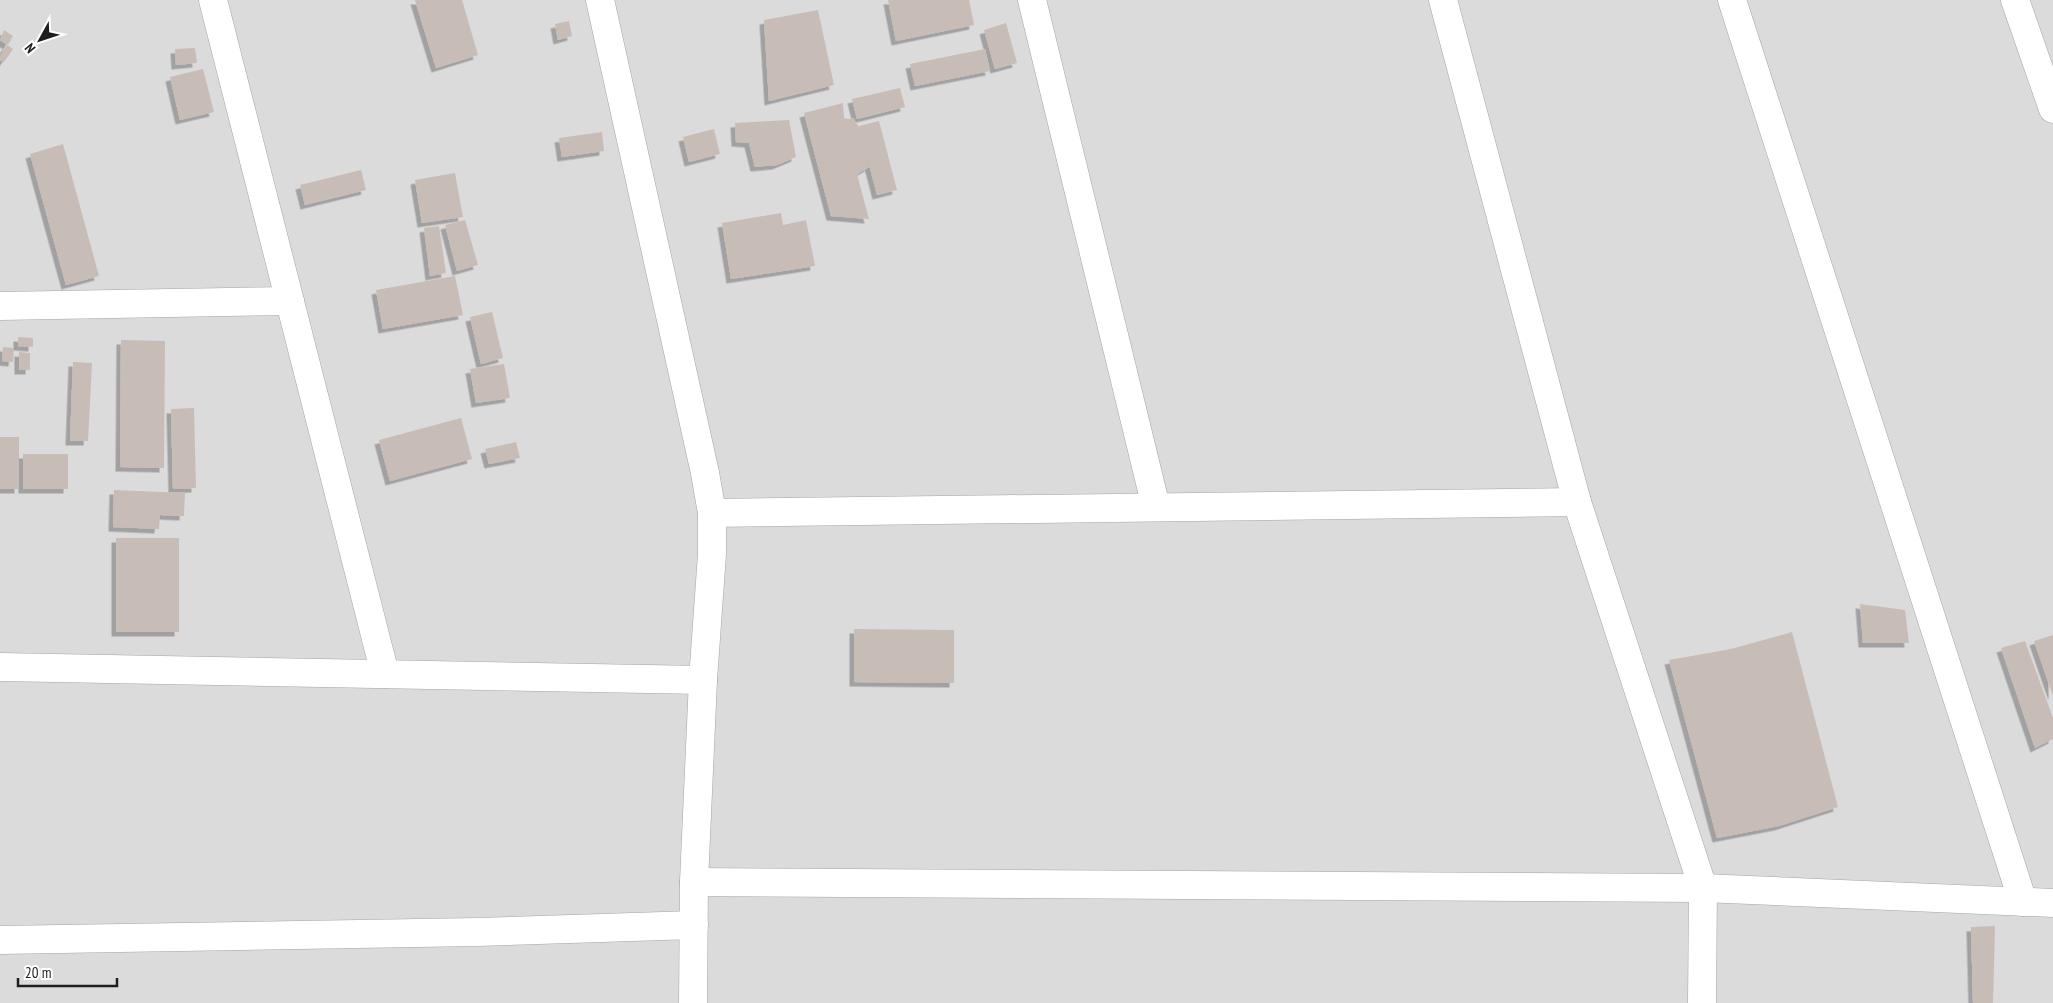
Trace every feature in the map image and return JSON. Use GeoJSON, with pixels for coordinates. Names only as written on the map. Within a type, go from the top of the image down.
{"type":"FeatureCollection","features":[{"type":"Feature","properties":{"kind":"street"},"geometry":{"type":"LineString","coordinates":[[213,0],[385,674]]}},
{"type":"Feature","properties":{"kind":"street"},"geometry":{"type":"LineString","coordinates":[[600,0],[705,473],[712,513],[712,554],[703,680],[694,882],[694,1003]]}},
{"type":"Feature","properties":{"kind":"street"},"geometry":{"type":"LineString","coordinates":[[1032,0],[1156,507]]}},
{"type":"Feature","properties":{"kind":"street"},"geometry":{"type":"LineString","coordinates":[[1443,0],[1577,502],[1703,888],[1702,1003]]}},
{"type":"Feature","properties":{"kind":"street"},"geometry":{"type":"LineString","coordinates":[[1732,0],[2023,902]]}},
{"type":"Feature","properties":{"kind":"street"},"geometry":{"type":"LineString","coordinates":[[2015,0],[2053,109]]}},
{"type":"Feature","properties":{"kind":"street"},"geometry":{"type":"LineString","coordinates":[[0,306],[290,301]]}},
{"type":"Feature","properties":{"kind":"street"},"geometry":{"type":"LineString","coordinates":[[712,513],[1577,502]]}},
{"type":"Feature","properties":{"kind":"street"},"geometry":{"type":"LineString","coordinates":[[0,667],[703,680]]}},
{"type":"Feature","properties":{"kind":"street"},"geometry":{"type":"LineString","coordinates":[[694,882],[1703,888],[2053,903]]}},
{"type":"Feature","properties":{"kind":"street"},"geometry":{"type":"LineString","coordinates":[[0,940],[467,933],[694,925]]}},
{"type":"Feature","properties":{"kind":"shaded area"},"geometry":{"type":"Polygon","coordinates":[[[0,0],[2053,0],[2053,1003],[0,1003],[0,0]]]}},
{"type":"Feature","properties":{"kind":"building"},"geometry":{"type":"Polygon","coordinates":[[[415,0],[462,0],[478,55],[436,68],[415,0]]]}},
{"type":"Feature","properties":{"kind":"building"},"geometry":{"type":"Polygon","coordinates":[[[888,0],[969,0],[974,25],[896,41],[888,0]]]}},
{"type":"Feature","properties":{"kind":"building"},"geometry":{"type":"Polygon","coordinates":[[[818,10],[834,85],[769,101],[764,20],[818,10]]]}},
{"type":"Feature","properties":{"kind":"building"},"geometry":{"type":"Polygon","coordinates":[[[569,21],[572,36],[558,40],[555,24],[569,21]]]}},
{"type":"Feature","properties":{"kind":"building"},"geometry":{"type":"Polygon","coordinates":[[[1006,23],[1017,63],[995,69],[984,30],[1006,23]]]}},
{"type":"Feature","properties":{"kind":"building"},"geometry":{"type":"Polygon","coordinates":[[[4,30],[13,36],[8,45],[0,40],[4,30]]]}},
{"type":"Feature","properties":{"kind":"building"},"geometry":{"type":"Polygon","coordinates":[[[7,45],[13,49],[4,62],[0,60],[0,56],[7,45]]]}},
{"type":"Feature","properties":{"kind":"building"},"geometry":{"type":"Polygon","coordinates":[[[195,48],[197,63],[176,65],[175,49],[195,48]]]}},
{"type":"Feature","properties":{"kind":"building"},"geometry":{"type":"Polygon","coordinates":[[[985,49],[990,71],[915,86],[910,64],[985,49]]]}},
{"type":"Feature","properties":{"kind":"building"},"geometry":{"type":"Polygon","coordinates":[[[203,69],[214,112],[180,120],[170,77],[203,69]]]}},
{"type":"Feature","properties":{"kind":"building"},"geometry":{"type":"Polygon","coordinates":[[[900,88],[905,107],[857,119],[852,99],[900,88]]]}},
{"type":"Feature","properties":{"kind":"building"},"geometry":{"type":"Polygon","coordinates":[[[843,103],[844,118],[853,118],[859,127],[869,167],[857,174],[869,219],[831,216],[804,113],[843,103]]]}},
{"type":"Feature","properties":{"kind":"building"},"geometry":{"type":"Polygon","coordinates":[[[789,120],[796,157],[777,165],[755,167],[749,143],[736,142],[735,123],[789,120]]]}},
{"type":"Feature","properties":{"kind":"building"},"geometry":{"type":"Polygon","coordinates":[[[879,121],[897,190],[877,195],[859,126],[879,121]]]}},
{"type":"Feature","properties":{"kind":"building"},"geometry":{"type":"Polygon","coordinates":[[[714,129],[720,154],[689,162],[683,137],[714,129]]]}},
{"type":"Feature","properties":{"kind":"building"},"geometry":{"type":"Polygon","coordinates":[[[602,132],[604,151],[562,157],[559,138],[602,132]]]}},
{"type":"Feature","properties":{"kind":"building"},"geometry":{"type":"Polygon","coordinates":[[[63,144],[99,276],[66,285],[30,154],[63,144]]]}},
{"type":"Feature","properties":{"kind":"building"},"geometry":{"type":"Polygon","coordinates":[[[361,170],[366,190],[305,205],[300,185],[361,170]]]}},
{"type":"Feature","properties":{"kind":"building"},"geometry":{"type":"Polygon","coordinates":[[[455,173],[463,217],[422,223],[415,180],[455,173]]]}},
{"type":"Feature","properties":{"kind":"building"},"geometry":{"type":"Polygon","coordinates":[[[781,213],[783,225],[806,220],[815,266],[731,279],[722,223],[781,213]]]}},
{"type":"Feature","properties":{"kind":"building"},"geometry":{"type":"Polygon","coordinates":[[[465,220],[478,265],[457,271],[445,225],[465,220]]]}},
{"type":"Feature","properties":{"kind":"building"},"geometry":{"type":"Polygon","coordinates":[[[439,226],[446,273],[430,276],[424,228],[439,226]]]}},
{"type":"Feature","properties":{"kind":"building"},"geometry":{"type":"Polygon","coordinates":[[[455,276],[463,315],[383,329],[376,290],[455,276]]]}},
{"type":"Feature","properties":{"kind":"building"},"geometry":{"type":"Polygon","coordinates":[[[492,312],[503,358],[481,364],[470,317],[492,312]]]}},
{"type":"Feature","properties":{"kind":"building"},"geometry":{"type":"Polygon","coordinates":[[[18,337],[33,338],[33,347],[18,346],[18,337]]]}},
{"type":"Feature","properties":{"kind":"building"},"geometry":{"type":"Polygon","coordinates":[[[121,340],[165,341],[164,468],[120,467],[121,340]]]}},
{"type":"Feature","properties":{"kind":"building"},"geometry":{"type":"Polygon","coordinates":[[[3,347],[14,348],[13,362],[2,361],[3,347]]]}},
{"type":"Feature","properties":{"kind":"building"},"geometry":{"type":"Polygon","coordinates":[[[19,352],[30,353],[30,370],[19,370],[19,352]]]}},
{"type":"Feature","properties":{"kind":"building"},"geometry":{"type":"Polygon","coordinates":[[[73,362],[92,363],[88,441],[70,441],[73,362]]]}},
{"type":"Feature","properties":{"kind":"building"},"geometry":{"type":"Polygon","coordinates":[[[504,364],[510,398],[476,403],[470,369],[504,364]]]}},
{"type":"Feature","properties":{"kind":"building"},"geometry":{"type":"Polygon","coordinates":[[[194,408],[196,488],[173,489],[171,409],[194,408]]]}},
{"type":"Feature","properties":{"kind":"building"},"geometry":{"type":"Polygon","coordinates":[[[461,418],[472,459],[390,481],[379,440],[461,418]]]}},
{"type":"Feature","properties":{"kind":"building"},"geometry":{"type":"Polygon","coordinates":[[[0,437],[19,437],[19,489],[0,489],[0,437]]]}},
{"type":"Feature","properties":{"kind":"building"},"geometry":{"type":"Polygon","coordinates":[[[516,442],[520,458],[489,464],[485,449],[516,442]]]}},
{"type":"Feature","properties":{"kind":"building"},"geometry":{"type":"Polygon","coordinates":[[[23,454],[68,454],[68,489],[23,489],[23,454]]]}},
{"type":"Feature","properties":{"kind":"building"},"geometry":{"type":"Polygon","coordinates":[[[114,490],[185,493],[184,516],[160,515],[159,529],[113,527],[114,490]]]}},
{"type":"Feature","properties":{"kind":"building"},"geometry":{"type":"Polygon","coordinates":[[[116,538],[179,538],[179,632],[116,632],[116,538]]]}},
{"type":"Feature","properties":{"kind":"building"},"geometry":{"type":"Polygon","coordinates":[[[1860,604],[1905,610],[1909,643],[1863,643],[1860,604]]]}},
{"type":"Feature","properties":{"kind":"building"},"geometry":{"type":"Polygon","coordinates":[[[854,629],[954,630],[954,683],[854,682],[854,629]]]}},
{"type":"Feature","properties":{"kind":"building"},"geometry":{"type":"Polygon","coordinates":[[[1792,632],[1838,807],[1779,826],[1717,838],[1669,660],[1731,649],[1792,632]]]}},
{"type":"Feature","properties":{"kind":"building"},"geometry":{"type":"Polygon","coordinates":[[[2053,635],[2053,696],[2034,641],[2053,635]]]}},
{"type":"Feature","properties":{"kind":"building"},"geometry":{"type":"Polygon","coordinates":[[[2025,641],[2053,718],[2053,739],[2035,748],[2001,648],[2025,641]]]}},
{"type":"Feature","properties":{"kind":"building"},"geometry":{"type":"Polygon","coordinates":[[[1995,926],[1993,1003],[1973,1003],[1971,927],[1995,926]]]}}]}
